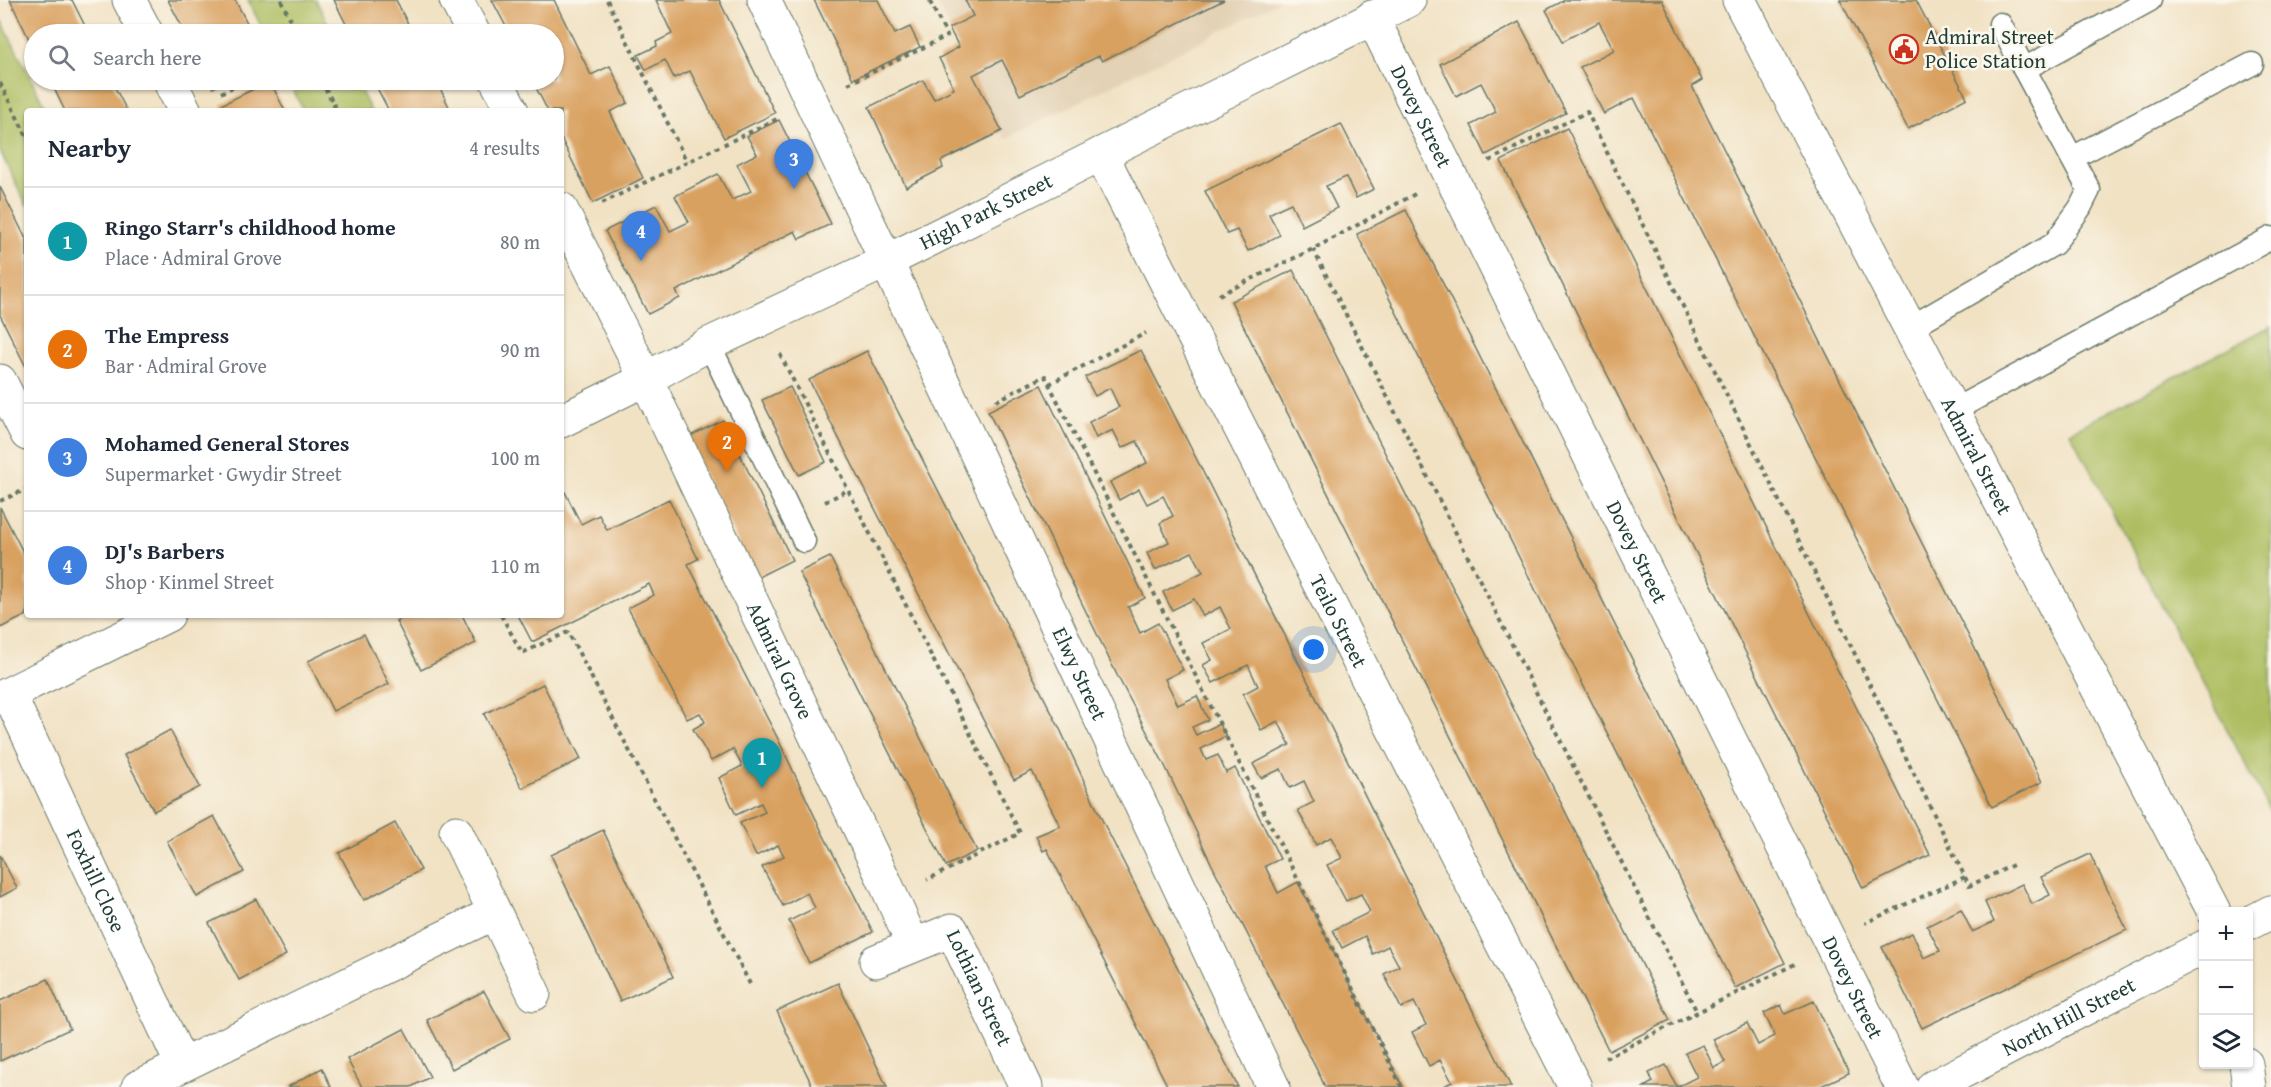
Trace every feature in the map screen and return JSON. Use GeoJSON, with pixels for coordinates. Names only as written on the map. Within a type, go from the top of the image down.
{"type":"FeatureCollection","features":[{"type":"Feature","properties":{"kind":"street"},"geometry":{"type":"LineString","coordinates":[[129,0],[142,24]]}},
{"type":"Feature","properties":{"kind":"street"},"geometry":{"type":"LineString","coordinates":[[456,0],[469,24]]}},
{"type":"Feature","properties":{"kind":"street","name":"Elwy Street"},"geometry":{"type":"LineString","coordinates":[[764,0],[1273,1087]]}},
{"type":"Feature","properties":{"kind":"street","name":"High Park Street"},"geometry":{"type":"LineString","coordinates":[[564,420],[708,344],[885,262],[1409,0]]}},
{"type":"Feature","properties":{"kind":"street","name":"Admiral Street"},"geometry":{"type":"LineString","coordinates":[[1739,0],[2211,907]]}},
{"type":"Feature","properties":{"kind":"street","name":"Dovey Street"},"geometry":{"type":"LineString","coordinates":[[1372,17],[1902,1087]]}},
{"type":"Feature","properties":{"kind":"street"},"geometry":{"type":"LineString","coordinates":[[175,90],[184,108]]}},
{"type":"Feature","properties":{"kind":"street"},"geometry":{"type":"LineString","coordinates":[[501,90],[510,108]]}},
{"type":"Feature","properties":{"kind":"street","name":"Teilo Street"},"geometry":{"type":"LineString","coordinates":[[1101,154],[1572,1081]]}},
{"type":"Feature","properties":{"kind":"street","name":"Admiral Grove"},"geometry":{"type":"LineString","coordinates":[[564,215],[645,379],[913,945]]}},
{"type":"Feature","properties":{"kind":"street"},"geometry":{"type":"LineString","coordinates":[[0,381],[24,428]]}},
{"type":"Feature","properties":{"kind":"street"},"geometry":{"type":"LineString","coordinates":[[5,696],[124,625],[155,618]]}},
{"type":"Feature","properties":{"kind":"street","name":"Foxhill Close"},"geometry":{"type":"LineString","coordinates":[[5,696],[182,1065]]}},
{"type":"Feature","properties":{"kind":"street"},"geometry":{"type":"LineString","coordinates":[[456,832],[534,994]]}},
{"type":"Feature","properties":{"kind":"street"},"geometry":{"type":"LineString","coordinates":[[2253,921],[2271,912]]}},
{"type":"Feature","properties":{"kind":"street"},"geometry":{"type":"LineString","coordinates":[[138,1087],[494,913]]}},
{"type":"Feature","properties":{"kind":"street","name":"Lothian Street"},"geometry":{"type":"LineString","coordinates":[[876,961],[952,930],[1026,1087]]}},
{"type":"Feature","properties":{"kind":"street","name":"North Hill Street"},"geometry":{"type":"LineString","coordinates":[[1933,1087],[2199,950]]}},
{"type":"Feature","properties":{"kind":"street"},"geometry":{"type":"LineString","coordinates":[[2247,1069],[2249,1087]]}},
{"type":"Feature","properties":{"kind":"lane"},"geometry":{"type":"LineString","coordinates":[[2024,69],[2150,0]]}},
{"type":"Feature","properties":{"kind":"lane"},"geometry":{"type":"LineString","coordinates":[[1911,327],[2054,244],[2089,190],[2001,24]]}},
{"type":"Feature","properties":{"kind":"lane"},"geometry":{"type":"LineString","coordinates":[[2072,158],[2252,64]]}},
{"type":"Feature","properties":{"kind":"lane"},"geometry":{"type":"LineString","coordinates":[[1954,410],[2271,238]]}},
{"type":"Feature","properties":{"kind":"lane"},"geometry":{"type":"LineString","coordinates":[[708,344],[804,541]]}},
{"type":"Feature","properties":{"kind":"path"},"geometry":{"type":"LineString","coordinates":[[281,0],[293,24]]}},
{"type":"Feature","properties":{"kind":"path"},"geometry":{"type":"LineString","coordinates":[[607,0],[687,162]]}},
{"type":"Feature","properties":{"kind":"path"},"geometry":{"type":"LineString","coordinates":[[0,83],[24,131]]}},
{"type":"Feature","properties":{"kind":"path"},"geometry":{"type":"LineString","coordinates":[[326,90],[335,108]]}},
{"type":"Feature","properties":{"kind":"path"},"geometry":{"type":"LineString","coordinates":[[1049,384],[1182,314],[1587,112],[1969,885],[2013,865]]}},
{"type":"Feature","properties":{"kind":"path"},"geometry":{"type":"LineString","coordinates":[[1313,249],[1697,1012]]}},
{"type":"Feature","properties":{"kind":"path"},"geometry":{"type":"LineString","coordinates":[[762,319],[1020,833],[892,898]]}},
{"type":"Feature","properties":{"kind":"path"},"geometry":{"type":"LineString","coordinates":[[960,420],[1045,376],[1402,1087]]}},
{"type":"Feature","properties":{"kind":"path"},"geometry":{"type":"LineString","coordinates":[[0,501],[24,490]]}},
{"type":"Feature","properties":{"kind":"path"},"geometry":{"type":"LineString","coordinates":[[503,618],[522,653],[568,632],[750,984]]}},
{"type":"Feature","properties":{"kind":"path"},"geometry":{"type":"LineString","coordinates":[[1572,1081],[1697,1012],[1965,877]]}},
{"type":"Feature","properties":{"kind":"shaded area"},"geometry":{"type":"Polygon","coordinates":[[[935,0],[1282,0],[1005,139],[935,0]]]}},
{"type":"Feature","properties":{"kind":"green space"},"geometry":{"type":"Polygon","coordinates":[[[248,0],[316,0],[328,24],[260,24],[248,0]]]}},
{"type":"Feature","properties":{"kind":"green space"},"geometry":{"type":"Polygon","coordinates":[[[0,18],[24,65],[24,90],[36,90],[45,108],[24,108],[24,200],[0,151],[0,18]]]}},
{"type":"Feature","properties":{"kind":"green space"},"geometry":{"type":"Polygon","coordinates":[[[293,90],[360,90],[369,108],[302,108],[293,90]]]}},
{"type":"Feature","properties":{"kind":"green space"},"geometry":{"type":"Polygon","coordinates":[[[2271,326],[2271,810],[2270,811],[2070,432],[2271,326]]]}},
{"type":"Feature","properties":{"kind":"building"},"geometry":{"type":"Polygon","coordinates":[[[10,0],[72,0],[84,24],[24,24],[24,29],[10,0]]]}},
{"type":"Feature","properties":{"kind":"building"},"geometry":{"type":"Polygon","coordinates":[[[168,0],[235,0],[248,24],[181,24],[168,0]]]}},
{"type":"Feature","properties":{"kind":"building"},"geometry":{"type":"Polygon","coordinates":[[[334,0],[396,0],[408,24],[346,24],[334,0]]]}},
{"type":"Feature","properties":{"kind":"building"},"geometry":{"type":"Polygon","coordinates":[[[492,0],[554,0],[591,75],[610,66],[628,103],[610,112],[643,178],[593,203],[564,144],[564,108],[546,108],[537,90],[564,90],[564,24],[505,24],[492,0]]]}},
{"type":"Feature","properties":{"kind":"building"},"geometry":{"type":"Polygon","coordinates":[[[656,0],[719,0],[775,113],[724,138],[690,71],[674,78],[665,60],[646,70],[638,55],[657,46],[656,42],[672,34],[656,0]]]}},
{"type":"Feature","properties":{"kind":"building"},"geometry":{"type":"Polygon","coordinates":[[[814,0],[878,0],[895,34],[910,27],[920,47],[853,79],[814,0]]]}},
{"type":"Feature","properties":{"kind":"building"},"geometry":{"type":"Polygon","coordinates":[[[965,0],[1224,0],[1102,61],[1099,56],[1020,95],[1002,60],[973,75],[1002,131],[941,161],[943,168],[906,187],[869,107],[923,80],[934,99],[954,89],[939,58],[959,47],[949,28],[973,16],[965,0]]]}},
{"type":"Feature","properties":{"kind":"building"},"geometry":{"type":"Polygon","coordinates":[[[1565,0],[1662,0],[1702,80],[1692,86],[2042,782],[1992,807],[1634,98],[1604,114],[1580,67],[1614,50],[1599,22],[1563,41],[1546,10],[1565,0]]]}},
{"type":"Feature","properties":{"kind":"building","name":"Admiral Street Police Station"},"geometry":{"type":"Polygon","coordinates":[[[1840,0],[1916,0],[1967,98],[1908,129],[1840,0]]]}},
{"type":"Feature","properties":{"kind":"building"},"geometry":{"type":"Polygon","coordinates":[[[1519,22],[1566,113],[1486,155],[1471,125],[1496,112],[1481,83],[1456,96],[1440,64],[1519,22]]]}},
{"type":"Feature","properties":{"kind":"building"},"geometry":{"type":"Polygon","coordinates":[[[55,90],[116,90],[125,108],[64,108],[55,90]]]}},
{"type":"Feature","properties":{"kind":"building"},"geometry":{"type":"Polygon","coordinates":[[[252,90],[274,90],[284,108],[222,108],[221,105],[252,90]]]}},
{"type":"Feature","properties":{"kind":"building"},"geometry":{"type":"Polygon","coordinates":[[[378,90],[441,90],[450,108],[387,108],[378,90]]]}},
{"type":"Feature","properties":{"kind":"building"},"geometry":{"type":"Polygon","coordinates":[[[779,120],[831,224],[799,239],[795,231],[676,291],[680,298],[648,314],[605,231],[656,205],[670,231],[689,222],[675,196],[718,174],[732,200],[751,191],[737,164],[757,154],[747,136],[779,120]]]}},
{"type":"Feature","properties":{"kind":"building"},"geometry":{"type":"Polygon","coordinates":[[[1341,124],[1374,189],[1356,198],[1346,177],[1326,186],[1337,208],[1302,226],[1291,203],[1280,208],[1269,214],[1280,235],[1248,251],[1237,230],[1227,234],[1205,191],[1341,124]]]}},
{"type":"Feature","properties":{"kind":"building"},"geometry":{"type":"Polygon","coordinates":[[[1567,128],[1930,855],[1863,888],[1501,161],[1567,128]]]}},
{"type":"Feature","properties":{"kind":"building"},"geometry":{"type":"Polygon","coordinates":[[[0,187],[24,235],[24,363],[0,315],[0,187]]]}},
{"type":"Feature","properties":{"kind":"building"},"geometry":{"type":"Polygon","coordinates":[[[1406,210],[1785,963],[1735,988],[1357,234],[1406,210]]]}},
{"type":"Feature","properties":{"kind":"building"},"geometry":{"type":"Polygon","coordinates":[[[1293,270],[1670,1020],[1609,1051],[1231,301],[1293,270]]]}},
{"type":"Feature","properties":{"kind":"building"},"geometry":{"type":"Polygon","coordinates":[[[1141,350],[1511,1087],[1442,1087],[1452,1082],[1440,1060],[1429,1066],[1412,1032],[1426,1025],[1414,1002],[1401,1008],[1384,974],[1399,966],[1388,946],[1373,954],[1365,936],[1342,948],[1333,930],[1370,912],[1361,894],[1346,901],[1327,865],[1342,858],[1331,837],[1316,845],[1298,810],[1314,802],[1304,781],[1290,788],[1281,769],[1261,778],[1253,764],[1290,745],[1278,721],[1261,730],[1243,694],[1258,686],[1248,665],[1213,683],[1203,665],[1212,660],[1203,643],[1231,629],[1220,607],[1203,616],[1194,599],[1172,610],[1163,592],[1203,572],[1192,552],[1155,570],[1147,553],[1169,542],[1160,523],[1173,516],[1163,496],[1147,504],[1139,489],[1119,500],[1110,482],[1147,463],[1137,441],[1122,448],[1113,430],[1096,438],[1089,422],[1119,407],[1110,388],[1095,396],[1085,377],[1141,350]]]}},
{"type":"Feature","properties":{"kind":"building"},"geometry":{"type":"Polygon","coordinates":[[[867,351],[1059,727],[1104,824],[1238,1087],[1168,1087],[1047,849],[1043,851],[1036,836],[1060,826],[1032,771],[1014,780],[809,380],[867,351]]]}},
{"type":"Feature","properties":{"kind":"building"},"geometry":{"type":"Polygon","coordinates":[[[1041,385],[1145,598],[1128,607],[1140,633],[1158,623],[1183,670],[1165,679],[1178,705],[1197,696],[1208,720],[1192,727],[1196,735],[1219,724],[1226,736],[1201,749],[1206,760],[1218,755],[1226,773],[1235,768],[1280,859],[1265,866],[1278,893],[1298,882],[1403,1087],[1325,1087],[1212,865],[1165,766],[1117,675],[988,411],[1041,385]]]}},
{"type":"Feature","properties":{"kind":"building"},"geometry":{"type":"Polygon","coordinates":[[[790,387],[826,462],[799,475],[762,400],[790,387]]]}},
{"type":"Feature","properties":{"kind":"building"},"geometry":{"type":"Polygon","coordinates":[[[723,420],[792,560],[756,578],[686,438],[723,420]]]}},
{"type":"Feature","properties":{"kind":"building"},"geometry":{"type":"Polygon","coordinates":[[[564,492],[581,524],[599,515],[607,530],[669,499],[698,559],[688,564],[778,739],[873,932],[809,963],[789,921],[815,908],[807,893],[783,906],[762,867],[784,856],[778,845],[756,856],[740,823],[765,812],[761,803],[736,815],[719,778],[742,766],[733,749],[711,761],[693,729],[705,722],[700,713],[687,719],[628,608],[654,595],[649,584],[532,642],[520,618],[564,618],[564,492]]]}},
{"type":"Feature","properties":{"kind":"building"},"geometry":{"type":"Polygon","coordinates":[[[0,507],[24,554],[24,616],[0,628],[0,507]]]}},
{"type":"Feature","properties":{"kind":"building"},"geometry":{"type":"Polygon","coordinates":[[[830,557],[977,851],[946,866],[799,572],[830,557]]]}},
{"type":"Feature","properties":{"kind":"building"},"geometry":{"type":"Polygon","coordinates":[[[402,618],[464,618],[476,643],[421,670],[396,621],[402,618]]]}},
{"type":"Feature","properties":{"kind":"building"},"geometry":{"type":"Polygon","coordinates":[[[364,634],[389,684],[333,711],[308,661],[364,634]]]}},
{"type":"Feature","properties":{"kind":"building"},"geometry":{"type":"Polygon","coordinates":[[[543,684],[581,759],[522,788],[484,714],[543,684]]]}},
{"type":"Feature","properties":{"kind":"building"},"geometry":{"type":"Polygon","coordinates":[[[170,730],[200,787],[154,811],[124,755],[170,730]]]}},
{"type":"Feature","properties":{"kind":"building"},"geometry":{"type":"Polygon","coordinates":[[[214,816],[244,872],[197,897],[167,841],[214,816]]]}},
{"type":"Feature","properties":{"kind":"building"},"geometry":{"type":"Polygon","coordinates":[[[395,823],[421,870],[364,900],[339,853],[395,823]]]}},
{"type":"Feature","properties":{"kind":"building"},"geometry":{"type":"Polygon","coordinates":[[[603,830],[673,977],[620,1001],[551,855],[603,830]]]}},
{"type":"Feature","properties":{"kind":"building"},"geometry":{"type":"Polygon","coordinates":[[[2090,854],[2127,930],[1922,1028],[1882,947],[1912,933],[1924,958],[1940,951],[1927,926],[1961,909],[1972,932],[1994,922],[1985,902],[2022,884],[2032,904],[2050,895],[2041,877],[2090,854]]]}},
{"type":"Feature","properties":{"kind":"building"},"geometry":{"type":"Polygon","coordinates":[[[0,855],[17,888],[0,897],[0,855]]]}},
{"type":"Feature","properties":{"kind":"building"},"geometry":{"type":"Polygon","coordinates":[[[256,899],[286,955],[239,980],[209,923],[256,899]]]}},
{"type":"Feature","properties":{"kind":"building"},"geometry":{"type":"Polygon","coordinates":[[[48,979],[70,1029],[0,1061],[0,1001],[48,979]]]}},
{"type":"Feature","properties":{"kind":"building"},"geometry":{"type":"Polygon","coordinates":[[[838,983],[887,1087],[813,1087],[791,1042],[777,1011],[838,983]]]}},
{"type":"Feature","properties":{"kind":"building"},"geometry":{"type":"Polygon","coordinates":[[[484,991],[510,1039],[452,1069],[427,1020],[484,991]]]}},
{"type":"Feature","properties":{"kind":"building"},"geometry":{"type":"Polygon","coordinates":[[[1814,1001],[1849,1073],[1819,1087],[1677,1087],[1697,1077],[1685,1053],[1703,1045],[1714,1068],[1725,1062],[1713,1039],[1747,1023],[1758,1045],[1775,1036],[1764,1013],[1781,1005],[1785,1014],[1814,1001]]]}},
{"type":"Feature","properties":{"kind":"building"},"geometry":{"type":"Polygon","coordinates":[[[404,1029],[430,1077],[411,1087],[362,1087],[347,1059],[404,1029]]]}},
{"type":"Feature","properties":{"kind":"building"},"geometry":{"type":"Polygon","coordinates":[[[1666,1065],[1677,1087],[1644,1087],[1653,1082],[1649,1073],[1666,1065]]]}},
{"type":"Feature","properties":{"kind":"building"},"geometry":{"type":"Polygon","coordinates":[[[322,1068],[331,1087],[287,1087],[293,1084],[322,1068]]]}},
{"type":"Feature","properties":{"kind":"place","name":"Admiral Street Police Station"},"geometry":{"type":"Point","coordinates":[1904,49]}},
{"type":"Feature","properties":{"kind":"place","name":"Mohamed General Stores"},"geometry":{"type":"Point","coordinates":[794,189]}},
{"type":"Feature","properties":{"kind":"place","name":"DJ's Barbers"},"geometry":{"type":"Point","coordinates":[641,261]}},
{"type":"Feature","properties":{"kind":"place","name":"The Empress"},"geometry":{"type":"Point","coordinates":[727,472]}},
{"type":"Feature","properties":{"kind":"place","name":"Ringo Starr's childhood home"},"geometry":{"type":"Point","coordinates":[762,788]}}]}
